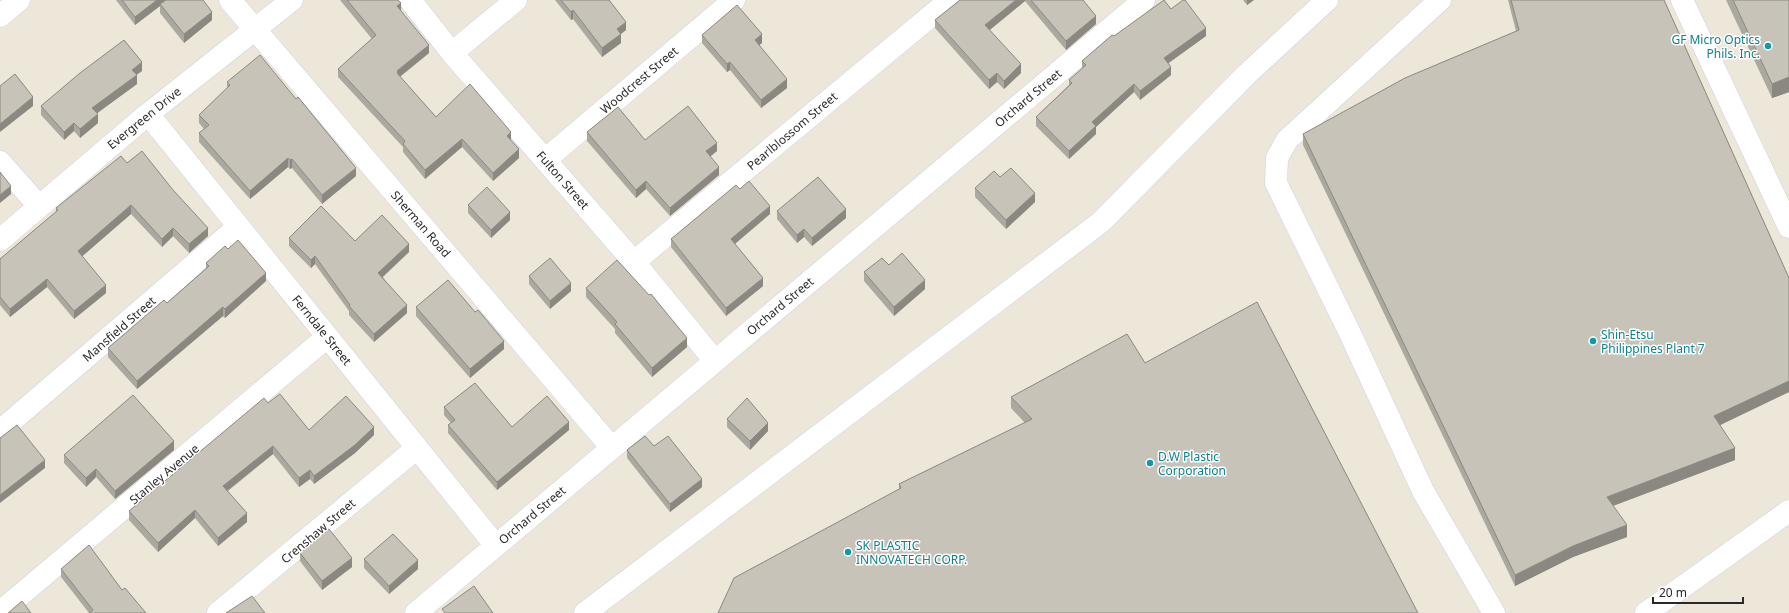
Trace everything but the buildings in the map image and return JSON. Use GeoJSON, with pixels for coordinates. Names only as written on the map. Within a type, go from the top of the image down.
{"type":"FeatureCollection","features":[{"type":"Feature","properties":{"kind":"street"},"geometry":{"type":"LineString","coordinates":[[0,16],[19,0]]}},
{"type":"Feature","properties":{"kind":"street","name":"Sherman Road"},"geometry":{"type":"LineString","coordinates":[[230,0],[612,448]]}},
{"type":"Feature","properties":{"kind":"street","name":"Evergreen Drive"},"geometry":{"type":"LineString","coordinates":[[0,240],[148,114],[292,0]]}},
{"type":"Feature","properties":{"kind":"street","name":"Fulton Street"},"geometry":{"type":"LineString","coordinates":[[410,0],[452,53],[634,262],[716,361]]}},
{"type":"Feature","properties":{"kind":"street"},"geometry":{"type":"LineString","coordinates":[[452,53],[516,0]]}},
{"type":"Feature","properties":{"kind":"street","name":"Woodcrest Street"},"geometry":{"type":"LineString","coordinates":[[545,160],[734,0]]}},
{"type":"Feature","properties":{"kind":"street","name":"Pearlblossom Street"},"geometry":{"type":"LineString","coordinates":[[634,262],[950,0]]}},
{"type":"Feature","properties":{"kind":"street","name":"Orchard Street"},"geometry":{"type":"LineString","coordinates":[[416,613],[1144,0]]}},
{"type":"Feature","properties":{"kind":"street"},"geometry":{"type":"LineString","coordinates":[[585,613],[1101,222],[1247,74],[1327,0]]}},
{"type":"Feature","properties":{"kind":"street"},"geometry":{"type":"LineString","coordinates":[[1440,0],[1287,140],[1277,158],[1276,183],[1348,329],[1423,491],[1494,613]]}},
{"type":"Feature","properties":{"kind":"street"},"geometry":{"type":"LineString","coordinates":[[1682,0],[1789,227]]}},
{"type":"Feature","properties":{"kind":"street","name":"Ferndale Street"},"geometry":{"type":"LineString","coordinates":[[148,114],[496,546]]}},
{"type":"Feature","properties":{"kind":"street"},"geometry":{"type":"LineString","coordinates":[[0,162],[39,206]]}},
{"type":"Feature","properties":{"kind":"street","name":"Mansfield Street"},"geometry":{"type":"LineString","coordinates":[[0,431],[238,227]]}},
{"type":"Feature","properties":{"kind":"street","name":"Stanley Avenue"},"geometry":{"type":"LineString","coordinates":[[0,612],[327,337]]}},
{"type":"Feature","properties":{"kind":"street","name":"Crenshaw Street"},"geometry":{"type":"LineString","coordinates":[[218,613],[417,448]]}},
{"type":"Feature","properties":{"kind":"street"},"geometry":{"type":"LineString","coordinates":[[1646,613],[1789,511]]}},
{"type":"Feature","properties":{"kind":"place","name":"GF Micro Optics Phils. Inc."},"geometry":{"type":"Point","coordinates":[1768,46]}},
{"type":"Feature","properties":{"kind":"place","name":"Shin-Etsu Philippines Plant 7"},"geometry":{"type":"Point","coordinates":[1593,341]}},
{"type":"Feature","properties":{"kind":"place","name":"D.W Plastic Corporation"},"geometry":{"type":"Point","coordinates":[1150,463]}},
{"type":"Feature","properties":{"kind":"place","name":"SK PLASTIC INNOVATECH CORP."},"geometry":{"type":"Point","coordinates":[848,552]}}]}
